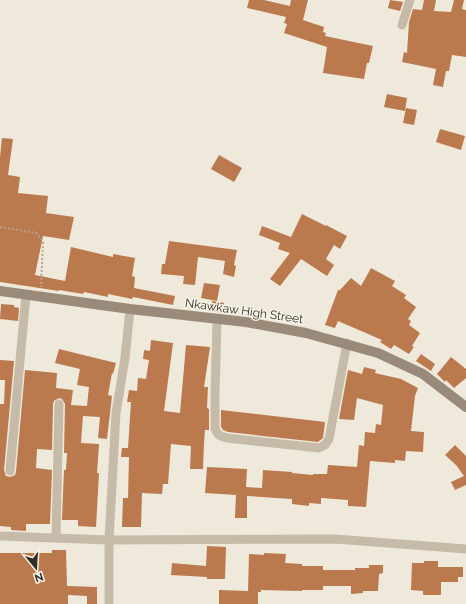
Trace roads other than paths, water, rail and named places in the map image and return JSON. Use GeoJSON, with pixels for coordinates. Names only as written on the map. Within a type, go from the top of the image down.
{"type":"FeatureCollection","features":[{"type":"Feature","properties":{"kind":"main road","name":"Nkawkaw High Street"},"geometry":{"type":"LineString","coordinates":[[0,291],[217,320],[246,322],[306,333],[347,343],[378,353],[423,374],[466,407]]}},
{"type":"Feature","properties":{"kind":"street"},"geometry":{"type":"LineString","coordinates":[[402,25],[410,0]]}},
{"type":"Feature","properties":{"kind":"street"},"geometry":{"type":"LineString","coordinates":[[10,471],[26,295]]}},
{"type":"Feature","properties":{"kind":"street"},"geometry":{"type":"LineString","coordinates":[[109,604],[110,540],[116,413],[125,358],[130,309]]}},
{"type":"Feature","properties":{"kind":"street"},"geometry":{"type":"LineString","coordinates":[[217,320],[214,395],[215,428],[216,433],[219,436],[226,438],[318,448],[325,445],[329,439],[347,343]]}},
{"type":"Feature","properties":{"kind":"street"},"geometry":{"type":"LineString","coordinates":[[56,538],[59,404]]}},
{"type":"Feature","properties":{"kind":"street"},"geometry":{"type":"LineString","coordinates":[[0,536],[110,540],[334,539],[466,549]]}}]}
